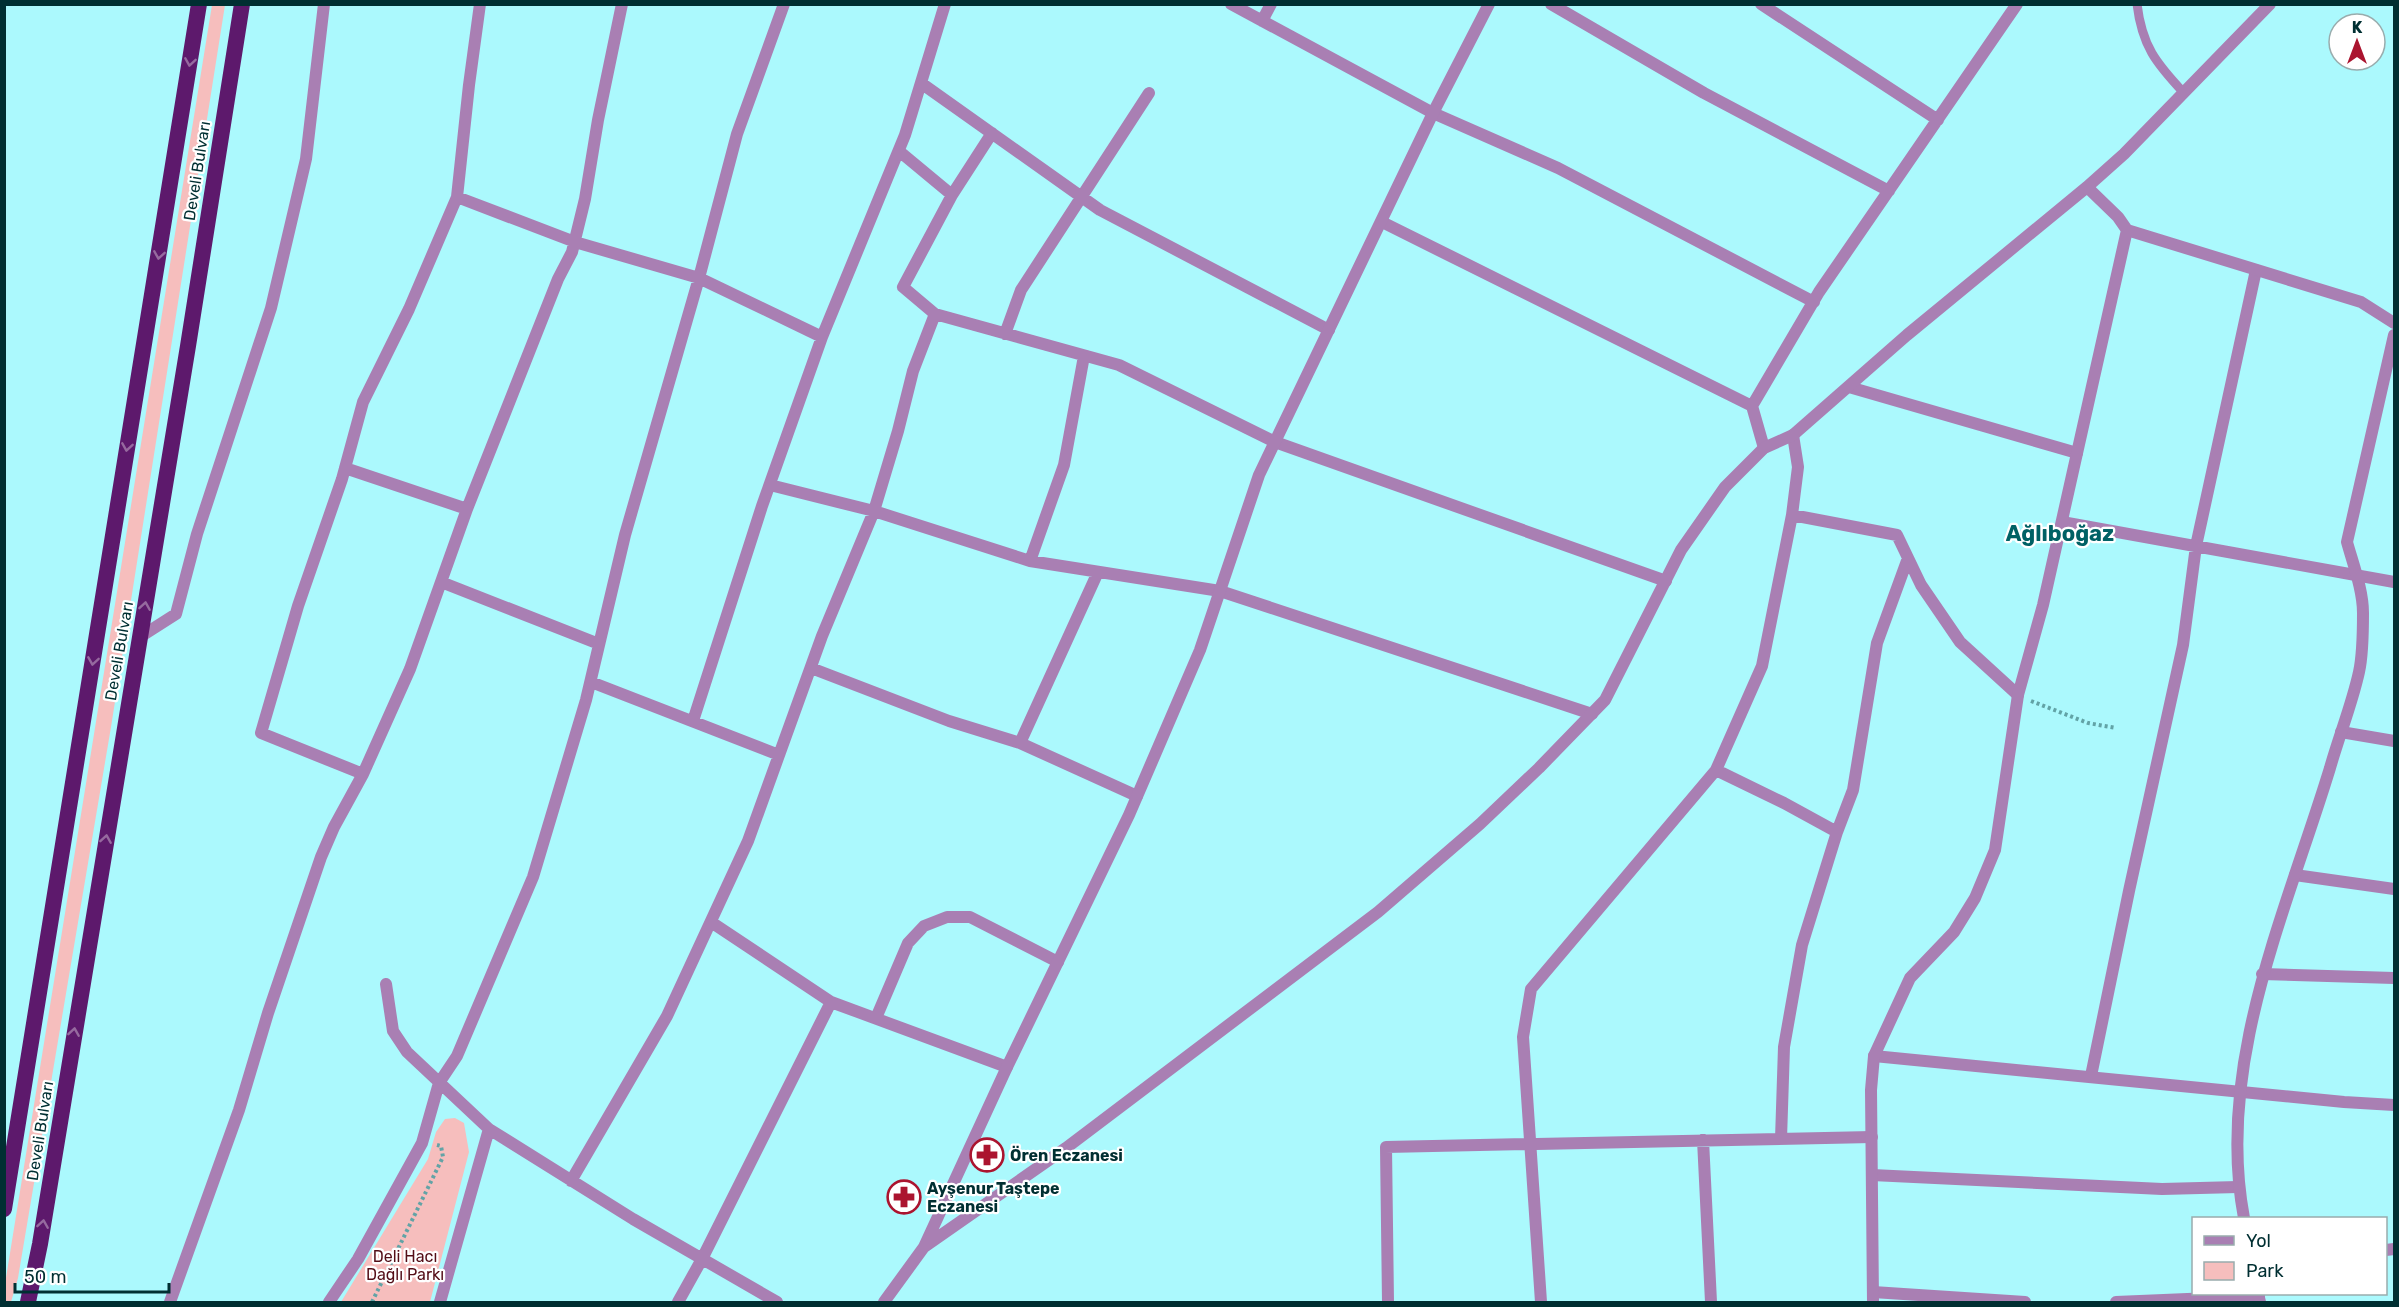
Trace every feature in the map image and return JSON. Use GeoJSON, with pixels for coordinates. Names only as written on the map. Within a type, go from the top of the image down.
{"type":"FeatureCollection","features":[{"type":"Feature","properties":{"kind":"highway","name":"Develi Bulvarı"},"geometry":{"type":"LineString","coordinates":[[4,1209],[199,4]]}},
{"type":"Feature","properties":{"kind":"highway","name":"Develi Bulvarı"},"geometry":{"type":"LineString","coordinates":[[28,1302],[40,1244],[242,4]]}},
{"type":"Feature","properties":{"kind":"street"},"geometry":{"type":"LineString","coordinates":[[140,637],[176,614],[197,534],[271,308],[306,159],[324,4]]}},
{"type":"Feature","properties":{"kind":"street"},"geometry":{"type":"LineString","coordinates":[[363,774],[261,733],[298,606],[345,468],[363,402],[409,309],[457,197],[480,4]]}},
{"type":"Feature","properties":{"kind":"street"},"geometry":{"type":"LineString","coordinates":[[170,1302],[239,1110],[268,1013],[321,857],[363,774],[410,669],[467,509],[558,279],[572,252],[585,199],[598,120],[622,4]]}},
{"type":"Feature","properties":{"kind":"street"},"geometry":{"type":"LineString","coordinates":[[329,1302],[358,1259],[422,1143],[439,1083],[457,1056],[533,877],[591,682],[625,535],[699,278],[737,134],[784,4]]}},
{"type":"Feature","properties":{"kind":"street"},"geometry":{"type":"LineString","coordinates":[[693,721],[770,485],[822,337],[899,151],[945,4]]}},
{"type":"Feature","properties":{"kind":"street"},"geometry":{"type":"LineString","coordinates":[[1231,4],[1432,113],[1558,168],[1814,302]]}},
{"type":"Feature","properties":{"kind":"street"},"geometry":{"type":"LineString","coordinates":[[1262,21],[1271,4]]}},
{"type":"Feature","properties":{"kind":"street"},"geometry":{"type":"LineString","coordinates":[[884,1302],[924,1247],[1007,1067],[1137,796],[1200,650],[1259,475],[1382,222],[1432,113],[1489,4]]}},
{"type":"Feature","properties":{"kind":"street"},"geometry":{"type":"LineString","coordinates":[[1551,4],[1704,93],[1889,191]]}},
{"type":"Feature","properties":{"kind":"street"},"geometry":{"type":"LineString","coordinates":[[1761,4],[1938,120]]}},
{"type":"Feature","properties":{"kind":"street"},"geometry":{"type":"LineString","coordinates":[[1764,448],[1752,406],[1814,302],[2017,4]]}},
{"type":"Feature","properties":{"kind":"street"},"geometry":{"type":"LineString","coordinates":[[924,1247],[1066,1148],[1378,912],[1480,824],[1605,700],[1681,550],[1725,487],[1764,448],[1793,435],[1907,335],[2087,187],[2124,154],[2270,4]]}},
{"type":"Feature","properties":{"kind":"street"},"geometry":{"type":"LineString","coordinates":[[921,83],[1100,210],[1329,330]]}},
{"type":"Feature","properties":{"kind":"street"},"geometry":{"type":"LineString","coordinates":[[1005,334],[1021,290],[1083,198],[1149,93]]}},
{"type":"Feature","properties":{"kind":"street"},"geometry":{"type":"LineString","coordinates":[[992,133],[952,195],[903,287],[936,314],[1119,365],[1275,442],[1666,581]]}},
{"type":"Feature","properties":{"kind":"street"},"geometry":{"type":"LineString","coordinates":[[899,151],[952,195]]}},
{"type":"Feature","properties":{"kind":"street"},"geometry":{"type":"LineString","coordinates":[[2087,187],[2118,217],[2127,230],[2361,302],[2394,323]]}},
{"type":"Feature","properties":{"kind":"street"},"geometry":{"type":"LineString","coordinates":[[457,197],[575,242],[699,278],[822,337]]}},
{"type":"Feature","properties":{"kind":"street"},"geometry":{"type":"LineString","coordinates":[[1382,222],[1752,406]]}},
{"type":"Feature","properties":{"kind":"street"},"geometry":{"type":"LineString","coordinates":[[2025,1302],[1873,1297],[1874,1056],[1910,978],[1954,932],[1975,898],[1995,850],[2018,695],[2043,605],[2127,230]]}},
{"type":"Feature","properties":{"kind":"street"},"geometry":{"type":"LineString","coordinates":[[2091,1076],[2183,645],[2196,546],[2256,270]]}},
{"type":"Feature","properties":{"kind":"street"},"geometry":{"type":"LineString","coordinates":[[572,1181],[667,1016],[748,842],[811,668],[874,511],[913,371],[936,314]]}},
{"type":"Feature","properties":{"kind":"street"},"geometry":{"type":"LineString","coordinates":[[2244,1217],[2238,1187],[2236,1115],[2240,1090],[2262,974],[2360,671],[2363,611],[2347,542],[2394,335]]}},
{"type":"Feature","properties":{"kind":"street"},"geometry":{"type":"LineString","coordinates":[[1030,561],[1064,465],[1084,356]]}},
{"type":"Feature","properties":{"kind":"street"},"geometry":{"type":"LineString","coordinates":[[1849,387],[2077,453]]}},
{"type":"Feature","properties":{"kind":"street"},"geometry":{"type":"LineString","coordinates":[[1541,1302],[1523,1037],[1532,989],[1716,770],[1762,666],[1792,515],[1798,467],[1793,435]]}},
{"type":"Feature","properties":{"kind":"street"},"geometry":{"type":"LineString","coordinates":[[345,468],[467,509]]}},
{"type":"Feature","properties":{"kind":"street"},"geometry":{"type":"LineString","coordinates":[[770,485],[874,511],[1030,561],[1220,591],[1592,714]]}},
{"type":"Feature","properties":{"kind":"street"},"geometry":{"type":"LineString","coordinates":[[1792,515],[1897,535],[1921,585],[1960,642],[2018,695]]}},
{"type":"Feature","properties":{"kind":"street"},"geometry":{"type":"LineString","coordinates":[[2062,522],[2394,582]]}},
{"type":"Feature","properties":{"kind":"street"},"geometry":{"type":"LineString","coordinates":[[1781,1139],[1784,1047],[1802,945],[1852,790],[1877,643],[1908,558]]}},
{"type":"Feature","properties":{"kind":"street"},"geometry":{"type":"LineString","coordinates":[[1020,743],[1098,572]]}},
{"type":"Feature","properties":{"kind":"street"},"geometry":{"type":"LineString","coordinates":[[441,582],[599,644]]}},
{"type":"Feature","properties":{"kind":"street"},"geometry":{"type":"LineString","coordinates":[[811,668],[949,721],[1020,743],[1137,796]]}},
{"type":"Feature","properties":{"kind":"street"},"geometry":{"type":"LineString","coordinates":[[591,682],[779,755]]}},
{"type":"Feature","properties":{"kind":"street"},"geometry":{"type":"LineString","coordinates":[[2341,732],[2394,741]]}},
{"type":"Feature","properties":{"kind":"street"},"geometry":{"type":"LineString","coordinates":[[1716,770],[1837,832]]}},
{"type":"Feature","properties":{"kind":"street"},"geometry":{"type":"LineString","coordinates":[[2295,875],[2394,889]]}},
{"type":"Feature","properties":{"kind":"street"},"geometry":{"type":"LineString","coordinates":[[876,1018],[908,943],[924,926],[947,917],[970,917],[1058,962]]}},
{"type":"Feature","properties":{"kind":"street"},"geometry":{"type":"LineString","coordinates":[[711,922],[831,1002],[1007,1067]]}},
{"type":"Feature","properties":{"kind":"street"},"geometry":{"type":"LineString","coordinates":[[2262,974],[2394,978]]}},
{"type":"Feature","properties":{"kind":"street"},"geometry":{"type":"LineString","coordinates":[[386,984],[393,1031],[407,1052],[489,1129],[572,1181],[777,1302]]}},
{"type":"Feature","properties":{"kind":"street"},"geometry":{"type":"LineString","coordinates":[[678,1302],[702,1259],[831,1002]]}},
{"type":"Feature","properties":{"kind":"street"},"geometry":{"type":"LineString","coordinates":[[1874,1056],[2394,1105]]}},
{"type":"Feature","properties":{"kind":"street"},"geometry":{"type":"LineString","coordinates":[[440,1302],[489,1129]]}},
{"type":"Feature","properties":{"kind":"street"},"geometry":{"type":"LineString","coordinates":[[1388,1302],[1386,1147],[1872,1137]]}},
{"type":"Feature","properties":{"kind":"street"},"geometry":{"type":"LineString","coordinates":[[1703,1140],[1711,1302]]}},
{"type":"Feature","properties":{"kind":"street"},"geometry":{"type":"LineString","coordinates":[[1872,1175],[2162,1189],[2238,1187]]}},
{"type":"Feature","properties":{"kind":"street"},"geometry":{"type":"LineString","coordinates":[[2116,1302],[2259,1297]]}},
{"type":"Feature","properties":{"kind":"lane"},"geometry":{"type":"LineString","coordinates":[[2137,4],[2142,34],[2149,50],[2157,65],[2184,93]]}},
{"type":"Feature","properties":{"kind":"path"},"geometry":{"type":"LineString","coordinates":[[2018,695],[2077,719],[2116,728]]}},
{"type":"Feature","properties":{"kind":"path"},"geometry":{"type":"LineString","coordinates":[[372,1302],[443,1157],[441,1146],[422,1143]]}},
{"type":"Feature","properties":{"kind":"green space"},"geometry":{"type":"Polygon","coordinates":[[[212,5],[225,5],[111,727],[18,1278],[11,1302],[5,1302],[5,1284],[212,5]]]}},
{"type":"Feature","properties":{"kind":"green space","name":"Deli Hacı Dağlı Parkı"},"geometry":{"type":"Polygon","coordinates":[[[455,1118],[464,1123],[469,1152],[430,1302],[341,1302],[428,1159],[436,1132],[445,1119],[455,1118]]]}},
{"type":"Feature","properties":{"kind":"place","name":"Ören Eczanesi"},"geometry":{"type":"Point","coordinates":[987,1155]}},
{"type":"Feature","properties":{"kind":"place","name":"Ayşenur Taştepe Eczanesi"},"geometry":{"type":"Point","coordinates":[904,1197]}},
{"type":"Feature","properties":{"kind":"district","name":"Ağlıboğaz"},"geometry":{"type":"Point","coordinates":[2060,533]}}]}
